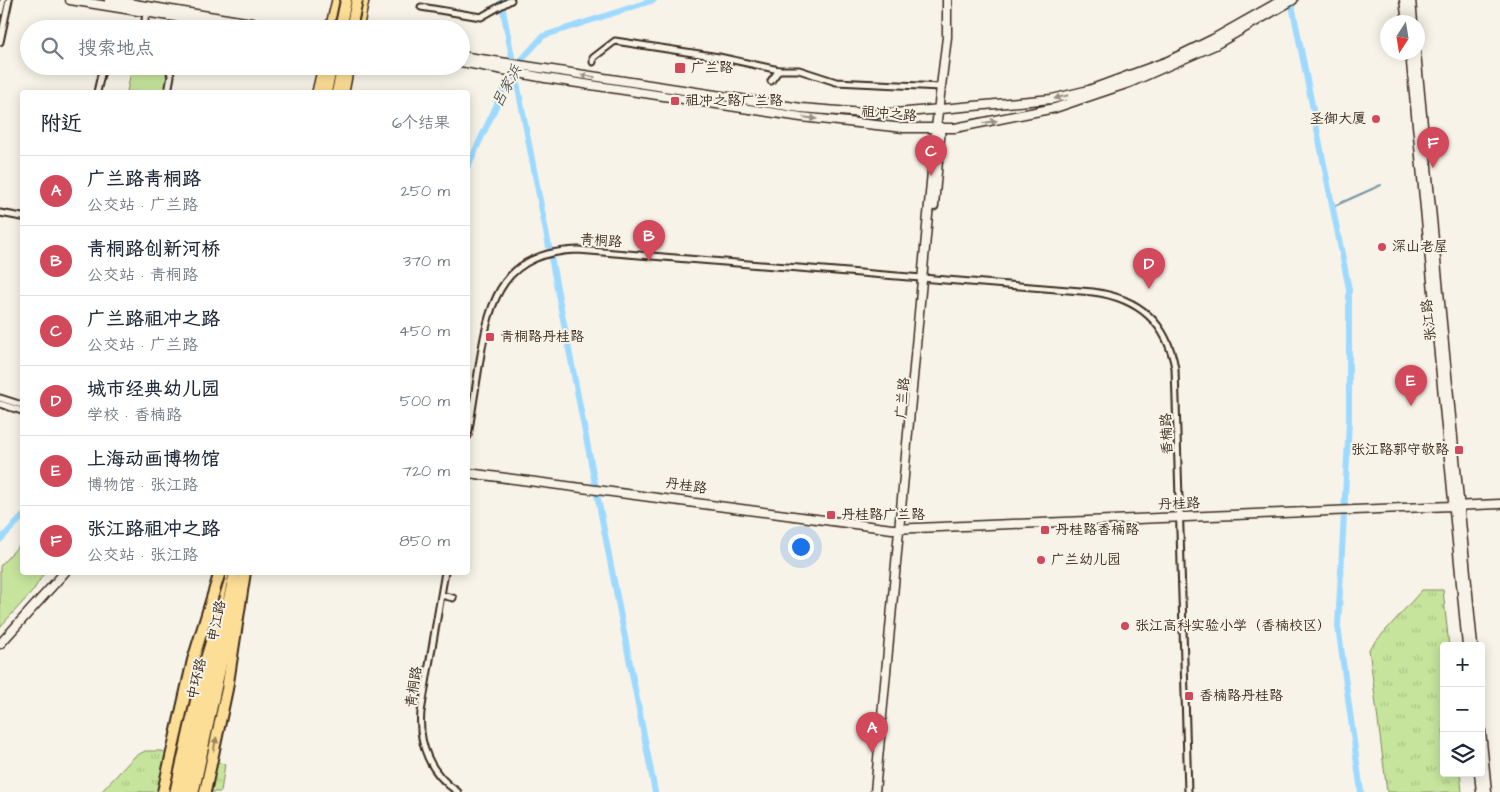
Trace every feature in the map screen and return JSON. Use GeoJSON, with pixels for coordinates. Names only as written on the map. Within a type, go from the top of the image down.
{"type":"FeatureCollection","features":[{"type":"Feature","properties":{"kind":"highway"},"geometry":{"type":"LineString","coordinates":[[342,20],[346,0]]}},
{"type":"Feature","properties":{"kind":"highway"},"geometry":{"type":"LineString","coordinates":[[352,20],[357,0]]}},
{"type":"Feature","properties":{"kind":"highway"},"geometry":{"type":"LineString","coordinates":[[326,90],[330,75]]}},
{"type":"Feature","properties":{"kind":"highway"},"geometry":{"type":"LineString","coordinates":[[337,90],[341,75]]}},
{"type":"Feature","properties":{"kind":"highway"},"geometry":{"type":"LineString","coordinates":[[165,791],[193,660],[217,575]]}},
{"type":"Feature","properties":{"kind":"highway","name":"中环路"},"geometry":{"type":"LineString","coordinates":[[178,792],[223,575]]}},
{"type":"Feature","properties":{"kind":"highway","name":"中环路"},"geometry":{"type":"LineString","coordinates":[[186,792],[234,575]]}},
{"type":"Feature","properties":{"kind":"highway"},"geometry":{"type":"LineString","coordinates":[[205,792],[227,689],[246,575]]}},
{"type":"Feature","properties":{"kind":"highway"},"geometry":{"type":"LineString","coordinates":[[210,792],[212,762]]}},
{"type":"Feature","properties":{"kind":"main road"},"geometry":{"type":"LineString","coordinates":[[70,0],[195,20]]}},
{"type":"Feature","properties":{"kind":"main road"},"geometry":{"type":"LineString","coordinates":[[109,0],[234,20]]}},
{"type":"Feature","properties":{"kind":"main road"},"geometry":{"type":"LineString","coordinates":[[332,20],[337,0]]}},
{"type":"Feature","properties":{"kind":"main road"},"geometry":{"type":"LineString","coordinates":[[360,20],[364,0]]}},
{"type":"Feature","properties":{"kind":"main road","name":"广兰路"},"geometry":{"type":"LineString","coordinates":[[941,109],[941,87],[949,0]]}},
{"type":"Feature","properties":{"kind":"main road","name":"广兰路"},"geometry":{"type":"LineString","coordinates":[[875,792],[900,528],[905,506],[939,129],[950,37],[949,0]]}},
{"type":"Feature","properties":{"kind":"main road","name":"祖冲之路"},"geometry":{"type":"LineString","coordinates":[[470,59],[545,78],[801,117],[876,126],[939,129],[980,124],[1047,110],[1129,83],[1215,45],[1268,12],[1282,0]]}},
{"type":"Feature","properties":{"kind":"main road","name":"祖冲之路"},"geometry":{"type":"LineString","coordinates":[[470,62],[548,70],[759,103],[843,113],[876,114],[1052,99],[1089,90],[1168,61],[1293,0]]}},
{"type":"Feature","properties":{"kind":"main road"},"geometry":{"type":"LineString","coordinates":[[1404,0],[1406,15]]}},
{"type":"Feature","properties":{"kind":"main road"},"geometry":{"type":"LineString","coordinates":[[1411,0],[1412,15]]}},
{"type":"Feature","properties":{"kind":"main road","name":"张江路"},"geometry":{"type":"LineString","coordinates":[[1411,60],[1456,506],[1473,642]]}},
{"type":"Feature","properties":{"kind":"main road","name":"张江路"},"geometry":{"type":"LineString","coordinates":[[1417,60],[1467,642]]}},
{"type":"Feature","properties":{"kind":"main road"},"geometry":{"type":"LineString","coordinates":[[317,90],[320,75]]}},
{"type":"Feature","properties":{"kind":"main road"},"geometry":{"type":"LineString","coordinates":[[344,90],[348,75]]}},
{"type":"Feature","properties":{"kind":"main road","name":"丹桂路"},"geometry":{"type":"LineString","coordinates":[[470,469],[892,529],[1500,504]]}},
{"type":"Feature","properties":{"kind":"main road","name":"丹桂路"},"geometry":{"type":"LineString","coordinates":[[470,473],[586,486]]}},
{"type":"Feature","properties":{"kind":"main road"},"geometry":{"type":"LineString","coordinates":[[0,639],[57,575]]}},
{"type":"Feature","properties":{"kind":"main road"},"geometry":{"type":"LineString","coordinates":[[0,644],[62,575]]}},
{"type":"Feature","properties":{"kind":"main road","name":"申江路"},"geometry":{"type":"LineString","coordinates":[[194,792],[240,575]]}},
{"type":"Feature","properties":{"kind":"main road"},"geometry":{"type":"LineString","coordinates":[[1481,732],[1487,792]]}},
{"type":"Feature","properties":{"kind":"main road"},"geometry":{"type":"LineString","coordinates":[[1479,777],[1481,792]]}},
{"type":"Feature","properties":{"kind":"street"},"geometry":{"type":"LineString","coordinates":[[0,13],[3,0]]}},
{"type":"Feature","properties":{"kind":"street"},"geometry":{"type":"LineString","coordinates":[[0,42],[9,0]]}},
{"type":"Feature","properties":{"kind":"street"},"geometry":{"type":"LineString","coordinates":[[421,8],[481,17],[511,0]]}},
{"type":"Feature","properties":{"kind":"street"},"geometry":{"type":"LineString","coordinates":[[145,20],[146,12]]}},
{"type":"Feature","properties":{"kind":"street"},"geometry":{"type":"LineString","coordinates":[[592,62],[594,58],[615,41],[719,57],[778,70],[799,70],[836,82],[941,87]]}},
{"type":"Feature","properties":{"kind":"street"},"geometry":{"type":"LineString","coordinates":[[771,81],[778,70]]}},
{"type":"Feature","properties":{"kind":"street"},"geometry":{"type":"LineString","coordinates":[[97,90],[101,75]]}},
{"type":"Feature","properties":{"kind":"street"},"geometry":{"type":"LineString","coordinates":[[168,90],[171,75]]}},
{"type":"Feature","properties":{"kind":"street"},"geometry":{"type":"LineString","coordinates":[[0,212],[20,217]]}},
{"type":"Feature","properties":{"kind":"street","name":"青桐路"},"geometry":{"type":"LineString","coordinates":[[470,424],[487,320],[496,296],[510,276],[540,256],[562,251],[925,278]]}},
{"type":"Feature","properties":{"kind":"street","name":"香楠路"},"geometry":{"type":"LineString","coordinates":[[925,278],[1106,293],[1130,301],[1149,316],[1170,345],[1175,368],[1188,792]]}},
{"type":"Feature","properties":{"kind":"street"},"geometry":{"type":"LineString","coordinates":[[0,398],[20,404]]}},
{"type":"Feature","properties":{"kind":"street"},"geometry":{"type":"LineString","coordinates":[[0,404],[20,410]]}},
{"type":"Feature","properties":{"kind":"street","name":"青桐路"},"geometry":{"type":"LineString","coordinates":[[444,575],[421,712],[420,731],[424,750],[432,767],[447,784],[458,792]]}},
{"type":"Feature","properties":{"kind":"street"},"geometry":{"type":"LineString","coordinates":[[441,595],[453,598]]}},
{"type":"Feature","properties":{"kind":"green space"},"geometry":{"type":"Polygon","coordinates":[[[130,75],[166,75],[164,90],[127,90],[130,75]]]}},
{"type":"Feature","properties":{"kind":"green space"},"geometry":{"type":"Polygon","coordinates":[[[20,544],[20,575],[43,575],[33,591],[0,627],[0,566],[20,544]]]}},
{"type":"Feature","properties":{"kind":"green space"},"geometry":{"type":"Polygon","coordinates":[[[1422,590],[1443,590],[1449,642],[1440,642],[1440,777],[1460,777],[1462,792],[1387,792],[1369,649],[1422,590]]]}},
{"type":"Feature","properties":{"kind":"green space"},"geometry":{"type":"Polygon","coordinates":[[[145,751],[160,751],[225,764],[221,792],[101,792],[134,757],[145,751]]]}},
{"type":"Feature","properties":{"kind":"waterway"},"geometry":{"type":"LineString","coordinates":[[501,0],[655,792]]}},
{"type":"Feature","properties":{"kind":"waterway","name":"吕家浜"},"geometry":{"type":"LineString","coordinates":[[470,162],[514,68],[543,36],[654,0]]}},
{"type":"Feature","properties":{"kind":"waterway"},"geometry":{"type":"LineString","coordinates":[[1291,0],[1349,289],[1349,422],[1338,626],[1361,792]]}},
{"type":"Feature","properties":{"kind":"waterway"},"geometry":{"type":"LineString","coordinates":[[1332,207],[1381,185]]}},
{"type":"Feature","properties":{"kind":"waterway","name":"吕家浜"},"geometry":{"type":"LineString","coordinates":[[0,540],[20,519]]}},
{"type":"Feature","properties":{"kind":"place","name":"广兰路"},"geometry":{"type":"Point","coordinates":[680,68]}},
{"type":"Feature","properties":{"kind":"place","name":"祖冲之路广兰路"},"geometry":{"type":"Point","coordinates":[675,101]}},
{"type":"Feature","properties":{"kind":"place","name":"圣御大厦"},"geometry":{"type":"Point","coordinates":[1376,119]}},
{"type":"Feature","properties":{"kind":"place","name":"张江路祖冲之路"},"geometry":{"type":"Point","coordinates":[1433,168]}},
{"type":"Feature","properties":{"kind":"place","name":"广兰路祖冲之路"},"geometry":{"type":"Point","coordinates":[931,176]}},
{"type":"Feature","properties":{"kind":"place","name":"深山老屋"},"geometry":{"type":"Point","coordinates":[1382,247]}},
{"type":"Feature","properties":{"kind":"place","name":"青桐路创新河桥"},"geometry":{"type":"Point","coordinates":[649,261]}},
{"type":"Feature","properties":{"kind":"place","name":"城市经典幼儿园"},"geometry":{"type":"Point","coordinates":[1149,289]}},
{"type":"Feature","properties":{"kind":"place","name":"青桐路丹桂路"},"geometry":{"type":"Point","coordinates":[490,337]}},
{"type":"Feature","properties":{"kind":"place","name":"上海动画博物馆"},"geometry":{"type":"Point","coordinates":[1411,406]}},
{"type":"Feature","properties":{"kind":"place","name":"张江路郭守敬路"},"geometry":{"type":"Point","coordinates":[1459,450]}},
{"type":"Feature","properties":{"kind":"place","name":"丹桂路广兰路"},"geometry":{"type":"Point","coordinates":[831,515]}},
{"type":"Feature","properties":{"kind":"place","name":"丹桂路香楠路"},"geometry":{"type":"Point","coordinates":[1045,530]}},
{"type":"Feature","properties":{"kind":"place","name":"广兰幼儿园"},"geometry":{"type":"Point","coordinates":[1041,560]}},
{"type":"Feature","properties":{"kind":"place","name":"张江高科实验小学（香楠校区）"},"geometry":{"type":"Point","coordinates":[1125,626]}},
{"type":"Feature","properties":{"kind":"place","name":"香楠路丹桂路"},"geometry":{"type":"Point","coordinates":[1189,696]}},
{"type":"Feature","properties":{"kind":"place","name":"广兰路青桐路"},"geometry":{"type":"Point","coordinates":[872,753]}}]}
